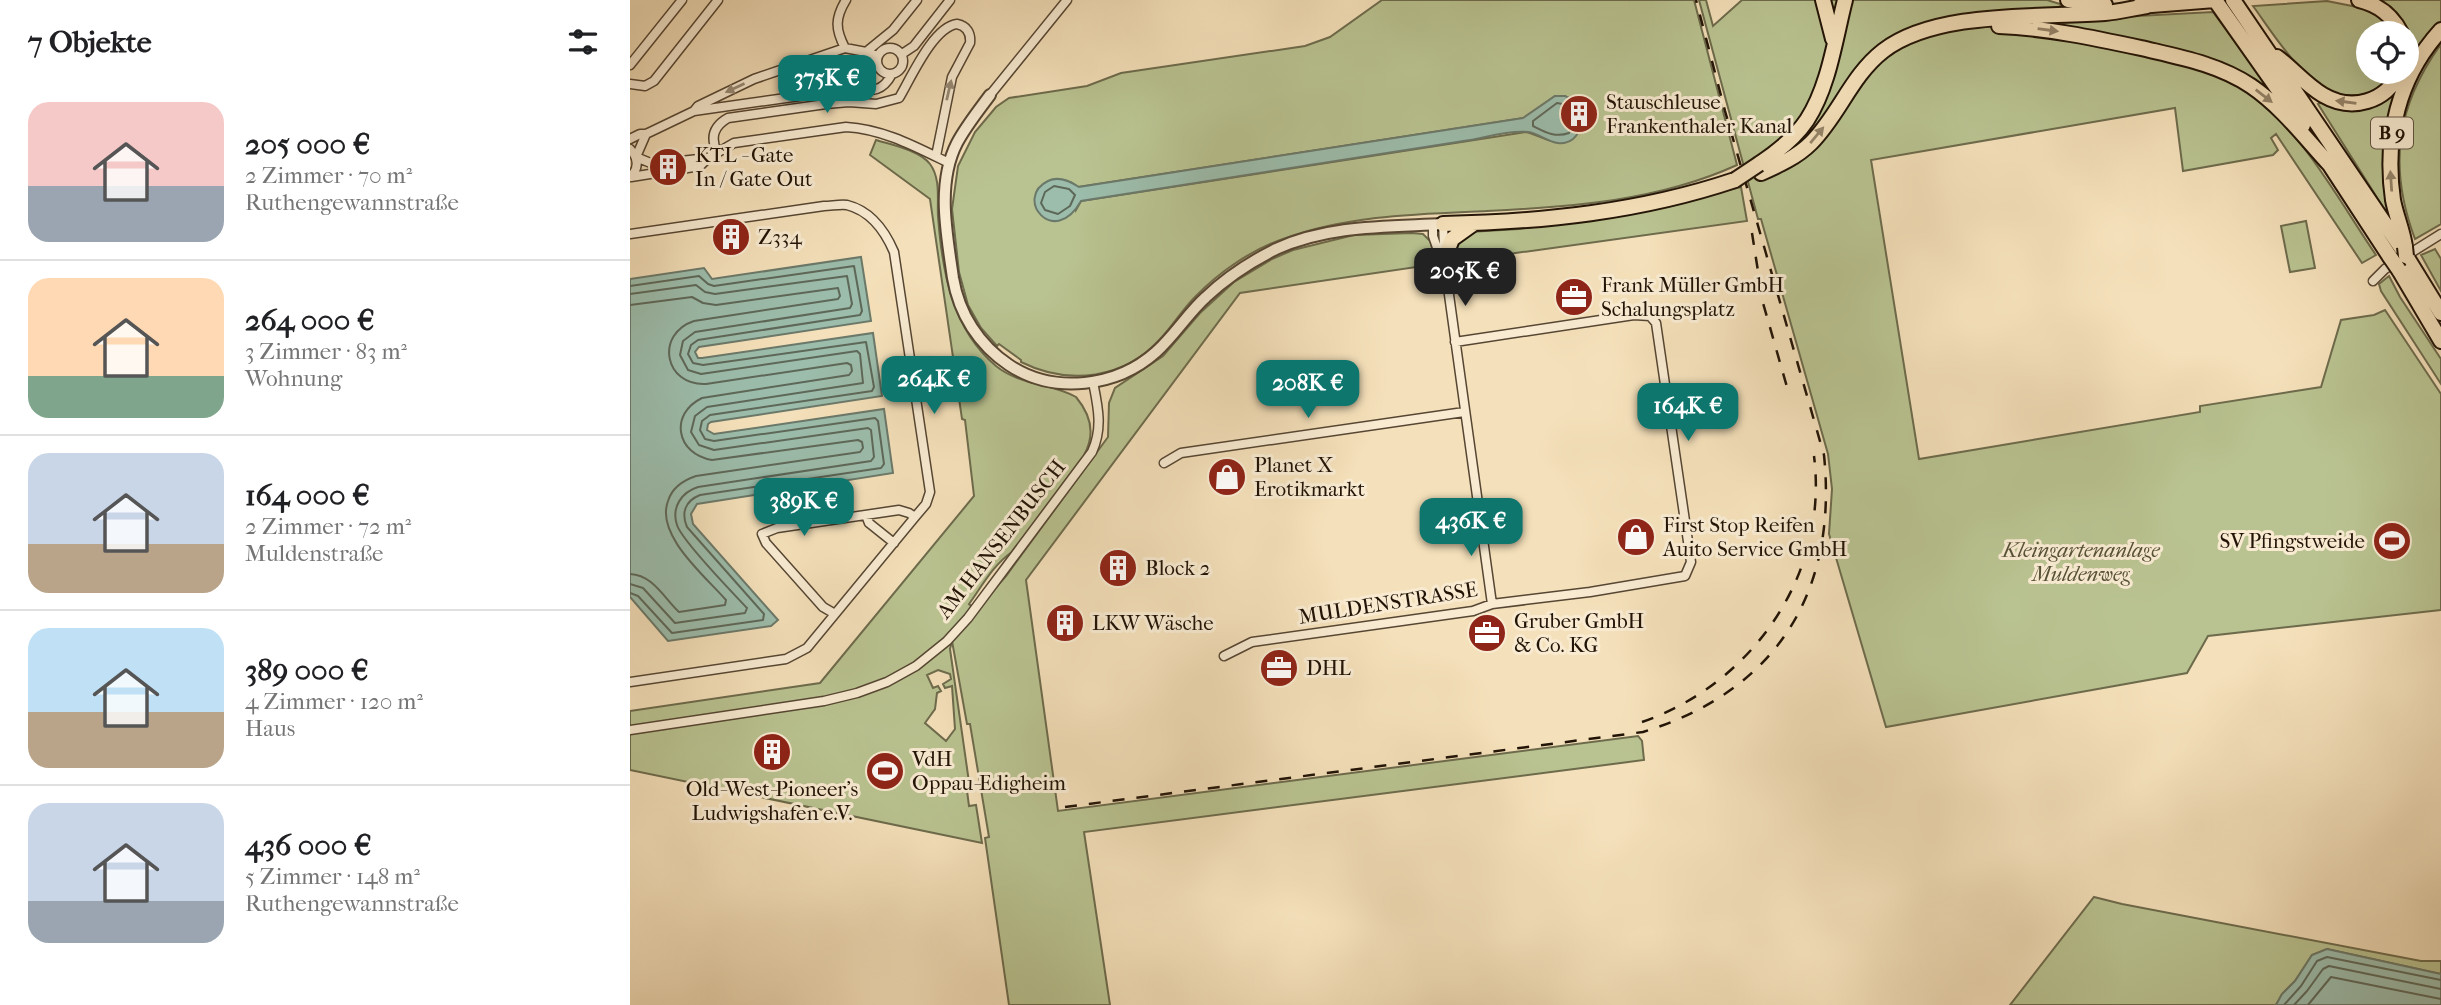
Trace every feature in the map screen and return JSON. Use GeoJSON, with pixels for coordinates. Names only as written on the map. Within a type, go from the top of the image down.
{"type":"FeatureCollection","features":[{"type":"Feature","properties":{"kind":"highway"},"geometry":{"type":"LineString","coordinates":[[1823,0],[1834,44]]}},
{"type":"Feature","properties":{"kind":"highway"},"geometry":{"type":"LineString","coordinates":[[1760,168],[1807,121],[1823,85],[1845,0]]}},
{"type":"Feature","properties":{"kind":"highway"},"geometry":{"type":"LineString","coordinates":[[2068,0],[2105,5],[2225,4],[2270,52],[2402,257]]}},
{"type":"Feature","properties":{"kind":"highway"},"geometry":{"type":"LineString","coordinates":[[2359,0],[2380,8],[2393,21]]}},
{"type":"Feature","properties":{"kind":"highway","name":"B 9"},"geometry":{"type":"LineString","coordinates":[[2225,4],[2330,165],[2402,257],[2441,313]]}},
{"type":"Feature","properties":{"kind":"highway"},"geometry":{"type":"LineString","coordinates":[[1438,225],[1568,217],[1655,204],[1735,180],[1760,168],[1782,163],[1810,145],[1854,81],[1881,52],[1914,34],[1956,24],[2052,14],[2106,13],[2147,6]]}},
{"type":"Feature","properties":{"kind":"highway"},"geometry":{"type":"LineString","coordinates":[[1956,24],[2045,29],[2212,66],[2249,85],[2270,100],[2330,165]]}},
{"type":"Feature","properties":{"kind":"highway","name":"B 9"},"geometry":{"type":"LineString","coordinates":[[2441,30],[2421,55],[2403,91],[2392,129],[2390,156],[2402,257],[2441,341]]}},
{"type":"Feature","properties":{"kind":"highway"},"geometry":{"type":"LineString","coordinates":[[2270,52],[2294,69],[2311,87],[2344,103],[2355,104],[2375,99],[2394,84]]}},
{"type":"Feature","properties":{"kind":"highway"},"geometry":{"type":"LineString","coordinates":[[1444,263],[1452,239],[1474,223]]}},
{"type":"Feature","properties":{"kind":"street"},"geometry":{"type":"LineString","coordinates":[[630,65],[682,0]]}},
{"type":"Feature","properties":{"kind":"street"},"geometry":{"type":"LineString","coordinates":[[630,84],[645,86],[654,81],[718,0]]}},
{"type":"Feature","properties":{"kind":"street"},"geometry":{"type":"LineString","coordinates":[[845,48],[836,26],[846,0]]}},
{"type":"Feature","properties":{"kind":"street"},"geometry":{"type":"LineString","coordinates":[[866,52],[893,30],[917,0]]}},
{"type":"Feature","properties":{"kind":"street"},"geometry":{"type":"LineString","coordinates":[[902,54],[914,46],[950,0]]}},
{"type":"Feature","properties":{"kind":"street"},"geometry":{"type":"LineString","coordinates":[[1067,0],[990,95],[961,136],[949,163],[945,216],[955,288],[959,303],[971,326],[989,348],[1009,365],[1046,380],[1093,382],[1119,375],[1146,360],[1220,284],[1280,248],[1319,234],[1339,231],[1438,225],[1492,604]]}},
{"type":"Feature","properties":{"kind":"street"},"geometry":{"type":"LineString","coordinates":[[712,155],[713,134],[720,122],[728,118],[826,104],[876,104],[899,98],[941,31],[951,24],[962,25],[969,32],[970,43],[952,77],[936,156]]}},
{"type":"Feature","properties":{"kind":"street"},"geometry":{"type":"LineString","coordinates":[[893,30],[893,48]]}},
{"type":"Feature","properties":{"kind":"street"},"geometry":{"type":"LineString","coordinates":[[694,111],[698,106],[754,79],[845,48],[878,56]]}},
{"type":"Feature","properties":{"kind":"street"},"geometry":{"type":"LineString","coordinates":[[794,66],[808,69],[865,61],[893,48],[902,54]]}},
{"type":"Feature","properties":{"kind":"street"},"geometry":{"type":"LineString","coordinates":[[630,139],[694,111],[856,88],[874,90],[887,84],[892,74],[902,67],[902,54]]}},
{"type":"Feature","properties":{"kind":"street"},"geometry":{"type":"LineString","coordinates":[[878,56],[877,64],[881,71],[892,74]]}},
{"type":"Feature","properties":{"kind":"street"},"geometry":{"type":"LineString","coordinates":[[631,177],[699,166],[734,143],[845,127],[886,135],[949,163]]}},
{"type":"Feature","properties":{"kind":"street"},"geometry":{"type":"LineString","coordinates":[[631,177],[637,168],[636,157],[646,134]]}},
{"type":"Feature","properties":{"kind":"street"},"geometry":{"type":"LineString","coordinates":[[630,149],[636,157],[653,164],[712,155]]}},
{"type":"Feature","properties":{"kind":"street"},"geometry":{"type":"LineString","coordinates":[[630,234],[824,206],[847,205],[869,216],[885,232],[894,252],[930,481],[926,504],[807,648],[799,654],[786,659],[630,682]]}},
{"type":"Feature","properties":{"kind":"street"},"geometry":{"type":"LineString","coordinates":[[2373,281],[2385,269],[2441,234]]}},
{"type":"Feature","properties":{"kind":"street","name":"MULDENSTRASSE"},"geometry":{"type":"LineString","coordinates":[[1224,656],[1252,642],[1473,611],[1492,604],[1685,576],[1691,562],[1656,324],[1650,316],[1634,315],[1455,342]]}},
{"type":"Feature","properties":{"kind":"street","name":"AM HANSENBUSCH"},"geometry":{"type":"LineString","coordinates":[[630,730],[824,701],[887,682],[928,658],[968,618],[1092,452],[1100,432],[1093,382]]}},
{"type":"Feature","properties":{"kind":"street"},"geometry":{"type":"LineString","coordinates":[[1164,463],[1181,453],[1464,412]]}},
{"type":"Feature","properties":{"kind":"street"},"geometry":{"type":"LineString","coordinates":[[835,614],[823,607],[766,543],[762,534],[778,527],[899,510],[915,517]]}},
{"type":"Feature","properties":{"kind":"street"},"geometry":{"type":"LineString","coordinates":[[866,515],[869,523],[894,543]]}},
{"type":"Feature","properties":{"kind":"green space"},"geometry":{"type":"Polygon","coordinates":[[[1382,0],[1694,0],[1737,165],[1677,187],[1614,200],[1358,220],[1283,239],[1247,256],[1214,279],[1147,352],[1114,370],[1096,374],[1077,376],[1039,370],[1021,362],[999,344],[997,346],[981,328],[968,305],[959,272],[952,209],[958,166],[975,132],[996,107],[1009,98],[1087,86],[1121,73],[1305,46],[1330,37],[1382,0]],[[1555,96],[1524,118],[1078,187],[1072,183],[1076,210],[1081,201],[1526,132],[1553,142],[1566,141],[1579,131],[1565,96],[1555,96]]]}},
{"type":"Feature","properties":{"kind":"green space","name":"Kleingartenanlage Muldenweg"},"geometry":{"type":"Polygon","coordinates":[[[1699,0],[1706,0],[1713,26],[1742,0],[2047,0],[2060,4],[2062,20],[2213,12],[2266,84],[2251,95],[2287,127],[2303,147],[2376,255],[2362,263],[2276,134],[2271,138],[2278,150],[2273,155],[2183,171],[2175,108],[1871,160],[1919,459],[2200,412],[2200,406],[2321,387],[2341,320],[2374,315],[2385,310],[2441,394],[2441,610],[2208,636],[2187,673],[1886,727],[1829,534],[1832,489],[1828,454],[1761,219],[1758,219],[1699,0]]]}},
{"type":"Feature","properties":{"kind":"green space"},"geometry":{"type":"Polygon","coordinates":[[[2375,0],[2441,0],[2441,21],[2419,53],[2419,21],[2398,21],[2375,0]]]}},
{"type":"Feature","properties":{"kind":"green space"},"geometry":{"type":"Polygon","coordinates":[[[2327,1],[2367,9],[2384,18],[2386,21],[2356,21],[2356,84],[2382,84],[2362,95],[2345,96],[2329,91],[2299,67],[2253,6],[2327,1]]]}},
{"type":"Feature","properties":{"kind":"green space"},"geometry":{"type":"Polygon","coordinates":[[[2441,44],[2441,224],[2415,239],[2401,187],[2399,162],[2406,114],[2426,67],[2441,44]]]}},
{"type":"Feature","properties":{"kind":"green space"},"geometry":{"type":"Polygon","coordinates":[[[2400,84],[2392,214],[2388,215],[2318,104],[2323,102],[2336,107],[2357,109],[2400,84]]]}},
{"type":"Feature","properties":{"kind":"green space"},"geometry":{"type":"Polygon","coordinates":[[[876,140],[912,152],[930,164],[937,183],[940,237],[947,278],[959,317],[969,335],[981,351],[1005,372],[1076,397],[1090,425],[1090,440],[1084,455],[1012,552],[983,583],[969,604],[976,610],[1006,576],[1108,437],[1109,403],[1115,388],[1163,356],[1200,313],[1234,282],[1272,259],[1293,250],[1354,235],[1423,234],[1430,241],[1437,264],[1240,293],[1026,580],[1058,811],[1638,736],[1642,741],[1644,760],[1084,832],[1110,1005],[1009,1005],[985,838],[989,837],[970,724],[967,724],[952,641],[950,649],[969,782],[966,783],[969,806],[976,805],[982,843],[630,770],[630,711],[820,683],[974,496],[965,420],[962,419],[930,199],[870,155],[876,140]],[[938,670],[927,675],[933,688],[938,686],[941,691],[937,693],[935,709],[925,723],[946,741],[955,729],[952,686],[945,688],[943,684],[951,679],[950,674],[938,670]]]}},
{"type":"Feature","properties":{"kind":"green space"},"geometry":{"type":"Polygon","coordinates":[[[1741,187],[1747,221],[1451,262],[1452,245],[1469,232],[1519,229],[1628,214],[1741,187]]]}},
{"type":"Feature","properties":{"kind":"green space"},"geometry":{"type":"Polygon","coordinates":[[[2306,221],[2315,268],[2290,272],[2281,226],[2306,221]]]}},
{"type":"Feature","properties":{"kind":"green space"},"geometry":{"type":"Polygon","coordinates":[[[2435,249],[2441,259],[2441,291],[2421,255],[2435,249]]]}},
{"type":"Feature","properties":{"kind":"green space"},"geometry":{"type":"Polygon","coordinates":[[[2389,276],[2441,359],[2441,384],[2381,291],[2379,284],[2389,276]]]}},
{"type":"Feature","properties":{"kind":"green space"},"geometry":{"type":"Polygon","coordinates":[[[2094,897],[2421,961],[2441,961],[2441,974],[2327,949],[2312,955],[2276,1005],[2010,1005],[2094,897]]]}},
{"type":"Feature","properties":{"kind":"water"},"geometry":{"type":"Polygon","coordinates":[[[1555,96],[1574,100],[1579,115],[1577,135],[1567,142],[1556,143],[1528,132],[1506,133],[1081,201],[1070,215],[1060,221],[1049,220],[1041,215],[1036,207],[1038,189],[1048,181],[1056,179],[1079,187],[1523,118],[1555,96]]]}},
{"type":"Feature","properties":{"kind":"water"},"geometry":{"type":"Polygon","coordinates":[[[861,257],[871,321],[699,347],[695,352],[698,358],[702,358],[873,333],[882,396],[711,422],[707,430],[714,434],[884,409],[893,473],[697,504],[691,514],[693,524],[778,620],[771,626],[668,641],[630,597],[630,279],[704,268],[712,279],[861,257]]]}},
{"type":"Feature","properties":{"kind":"water"},"geometry":{"type":"Polygon","coordinates":[[[2327,949],[2441,974],[2441,1005],[2276,1005],[2312,955],[2327,949]]]}},
{"type":"Feature","properties":{"kind":"railway"},"geometry":{"type":"LineString","coordinates":[[1065,807],[1643,732],[1690,714],[1729,691],[1762,663],[1789,630],[1808,592],[1820,551],[1826,505],[1824,455],[1725,111],[1696,0]]}},
{"type":"Feature","properties":{"kind":"railway"},"geometry":{"type":"LineString","coordinates":[[1752,233],[1763,303],[1789,394]]}},
{"type":"Feature","properties":{"kind":"railway"},"geometry":{"type":"LineString","coordinates":[[1642,722],[1682,705],[1717,681],[1749,653],[1775,619],[1795,582],[1809,542],[1815,500],[1814,456]]}},
{"type":"Feature","properties":{"kind":"place","name":"Stauschleuse Frankenthaler Kanal"},"geometry":{"type":"Point","coordinates":[1579,114]}},
{"type":"Feature","properties":{"kind":"place","name":"KTL - Gate In / Gate Out"},"geometry":{"type":"Point","coordinates":[668,167]}},
{"type":"Feature","properties":{"kind":"place","name":"Z334"},"geometry":{"type":"Point","coordinates":[731,237]}},
{"type":"Feature","properties":{"kind":"place","name":"Frank Müller GmbH Schalungsplatz"},"geometry":{"type":"Point","coordinates":[1574,297]}},
{"type":"Feature","properties":{"kind":"place","name":"Planet X Erotikmarkt"},"geometry":{"type":"Point","coordinates":[1227,477]}},
{"type":"Feature","properties":{"kind":"place","name":"First Stop Reifen Auito Service GmbH"},"geometry":{"type":"Point","coordinates":[1636,537]}},
{"type":"Feature","properties":{"kind":"place","name":"SV Pfingstweide"},"geometry":{"type":"Point","coordinates":[2392,541]}},
{"type":"Feature","properties":{"kind":"place","name":"Block 2"},"geometry":{"type":"Point","coordinates":[1118,568]}},
{"type":"Feature","properties":{"kind":"place","name":"LKW Wäsche"},"geometry":{"type":"Point","coordinates":[1065,623]}},
{"type":"Feature","properties":{"kind":"place","name":"Gruber GmbH & Co. KG"},"geometry":{"type":"Point","coordinates":[1487,633]}},
{"type":"Feature","properties":{"kind":"place","name":"DHL"},"geometry":{"type":"Point","coordinates":[1279,668]}},
{"type":"Feature","properties":{"kind":"place","name":"Old-West-Pioneer's Ludwigshafen e.V."},"geometry":{"type":"Point","coordinates":[772,752]}},
{"type":"Feature","properties":{"kind":"place","name":"VdH Oppau-Edigheim"},"geometry":{"type":"Point","coordinates":[885,771]}}]}
